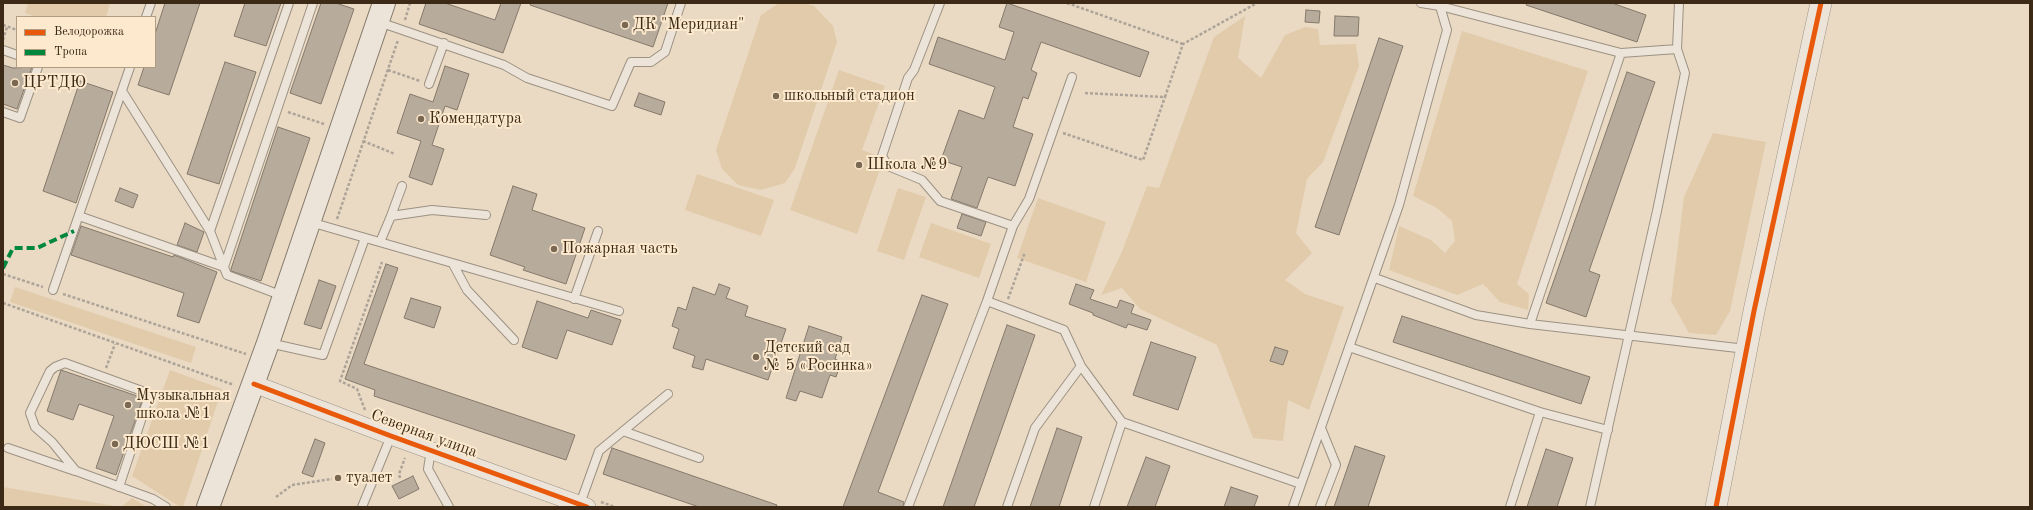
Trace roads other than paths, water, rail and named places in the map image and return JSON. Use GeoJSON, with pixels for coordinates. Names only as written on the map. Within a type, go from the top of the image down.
{"type":"FeatureCollection","features":[{"type":"Feature","properties":{"kind":"main road"},"geometry":{"type":"LineString","coordinates":[[208,507],[252,389],[381,12]]}},
{"type":"Feature","properties":{"kind":"street"},"geometry":{"type":"LineString","coordinates":[[1716,507],[1746,349],[1821,3]]}},
{"type":"Feature","properties":{"kind":"street","name":"Северная улица"},"geometry":{"type":"LineString","coordinates":[[252,389],[411,443],[583,506]]}},
{"type":"Feature","properties":{"kind":"lane"},"geometry":{"type":"LineString","coordinates":[[146,16],[151,3]]}},
{"type":"Feature","properties":{"kind":"lane"},"geometry":{"type":"LineString","coordinates":[[210,231],[289,3]]}},
{"type":"Feature","properties":{"kind":"lane"},"geometry":{"type":"LineString","coordinates":[[224,267],[313,3]]}},
{"type":"Feature","properties":{"kind":"lane"},"geometry":{"type":"LineString","coordinates":[[381,12],[402,29],[504,65],[527,78],[612,106],[631,62],[651,62],[665,52],[681,3]]}},
{"type":"Feature","properties":{"kind":"lane"},"geometry":{"type":"LineString","coordinates":[[940,3],[914,70],[908,78],[882,156],[888,166],[922,180],[940,201],[1013,226]]}},
{"type":"Feature","properties":{"kind":"lane"},"geometry":{"type":"LineString","coordinates":[[1421,3],[1439,4],[1621,53],[1678,49]]}},
{"type":"Feature","properties":{"kind":"lane"},"geometry":{"type":"LineString","coordinates":[[1590,507],[1608,430],[1627,336],[1657,211],[1685,73],[1678,49],[1679,3]]}},
{"type":"Feature","properties":{"kind":"lane"},"geometry":{"type":"LineString","coordinates":[[1293,507],[1349,347],[1375,278],[1399,205],[1447,30],[1439,4]]}},
{"type":"Feature","properties":{"kind":"lane"},"geometry":{"type":"LineString","coordinates":[[430,84],[444,43]]}},
{"type":"Feature","properties":{"kind":"lane"},"geometry":{"type":"LineString","coordinates":[[3,50],[16,55]]}},
{"type":"Feature","properties":{"kind":"lane"},"geometry":{"type":"LineString","coordinates":[[1530,324],[1621,53]]}},
{"type":"Feature","properties":{"kind":"lane"},"geometry":{"type":"LineString","coordinates":[[3,112],[20,118],[38,68]]}},
{"type":"Feature","properties":{"kind":"lane"},"geometry":{"type":"LineString","coordinates":[[53,290],[130,68]]}},
{"type":"Feature","properties":{"kind":"lane"},"geometry":{"type":"LineString","coordinates":[[908,507],[987,301],[1013,226],[1029,199],[1072,77]]}},
{"type":"Feature","properties":{"kind":"lane"},"geometry":{"type":"LineString","coordinates":[[122,91],[210,231],[227,275],[284,296]]}},
{"type":"Feature","properties":{"kind":"lane"},"geometry":{"type":"LineString","coordinates":[[380,242],[402,186]]}},
{"type":"Feature","properties":{"kind":"lane"},"geometry":{"type":"LineString","coordinates":[[391,216],[432,210],[486,215]]}},
{"type":"Feature","properties":{"kind":"lane"},"geometry":{"type":"LineString","coordinates":[[79,216],[224,267]]}},
{"type":"Feature","properties":{"kind":"lane"},"geometry":{"type":"LineString","coordinates":[[310,222],[619,311]]}},
{"type":"Feature","properties":{"kind":"lane"},"geometry":{"type":"LineString","coordinates":[[574,299],[598,231]]}},
{"type":"Feature","properties":{"kind":"lane"},"geometry":{"type":"LineString","coordinates":[[265,351],[323,356],[365,238]]}},
{"type":"Feature","properties":{"kind":"lane"},"geometry":{"type":"LineString","coordinates":[[453,264],[467,290],[514,340]]}},
{"type":"Feature","properties":{"kind":"lane"},"geometry":{"type":"LineString","coordinates":[[1375,278],[1476,315],[1530,324],[1746,349]]}},
{"type":"Feature","properties":{"kind":"lane"},"geometry":{"type":"LineString","coordinates":[[987,301],[1064,330],[1081,366],[1122,422],[1301,484]]}},
{"type":"Feature","properties":{"kind":"lane"},"geometry":{"type":"LineString","coordinates":[[1349,347],[1540,412],[1608,430]]}},
{"type":"Feature","properties":{"kind":"lane"},"geometry":{"type":"LineString","coordinates":[[76,471],[52,442],[35,427],[30,413],[50,371],[65,363],[104,376],[142,391],[149,396],[119,487]]}},
{"type":"Feature","properties":{"kind":"lane"},"geometry":{"type":"LineString","coordinates":[[1007,507],[1035,428],[1081,366]]}},
{"type":"Feature","properties":{"kind":"lane"},"geometry":{"type":"LineString","coordinates":[[583,506],[599,452],[668,394]]}},
{"type":"Feature","properties":{"kind":"lane"},"geometry":{"type":"LineString","coordinates":[[1510,507],[1540,412]]}},
{"type":"Feature","properties":{"kind":"lane"},"geometry":{"type":"LineString","coordinates":[[1094,507],[1122,422]]}},
{"type":"Feature","properties":{"kind":"lane"},"geometry":{"type":"LineString","coordinates":[[1320,507],[1336,465],[1321,428]]}},
{"type":"Feature","properties":{"kind":"lane"},"geometry":{"type":"LineString","coordinates":[[623,431],[699,458]]}},
{"type":"Feature","properties":{"kind":"lane"},"geometry":{"type":"LineString","coordinates":[[362,507],[391,436]]}},
{"type":"Feature","properties":{"kind":"lane"},"geometry":{"type":"LineString","coordinates":[[8,448],[153,499],[166,507]]}},
{"type":"Feature","properties":{"kind":"lane"},"geometry":{"type":"LineString","coordinates":[[430,450],[428,469],[449,507]]}},
{"type":"Feature","properties":{"kind":"place","name":"ДК \"Меридиан\""},"geometry":{"type":"Point","coordinates":[625,25]}},
{"type":"Feature","properties":{"kind":"place","name":"ЦРТДЮ"},"geometry":{"type":"Point","coordinates":[15,83]}},
{"type":"Feature","properties":{"kind":"place","name":"школьный стадион"},"geometry":{"type":"Point","coordinates":[776,96]}},
{"type":"Feature","properties":{"kind":"place","name":"Комендатура"},"geometry":{"type":"Point","coordinates":[421,119]}},
{"type":"Feature","properties":{"kind":"place","name":"Школа №9"},"geometry":{"type":"Point","coordinates":[859,165]}},
{"type":"Feature","properties":{"kind":"place","name":"Пожарная часть"},"geometry":{"type":"Point","coordinates":[554,249]}},
{"type":"Feature","properties":{"kind":"place","name":"Детский сад № 5 «Росинка»"},"geometry":{"type":"Point","coordinates":[756,357]}},
{"type":"Feature","properties":{"kind":"place","name":"Музыкальная школа №1"},"geometry":{"type":"Point","coordinates":[128,405]}},
{"type":"Feature","properties":{"kind":"place","name":"ДЮСШ №1"},"geometry":{"type":"Point","coordinates":[115,444]}},
{"type":"Feature","properties":{"kind":"place","name":"туалет"},"geometry":{"type":"Point","coordinates":[338,478]}}]}
